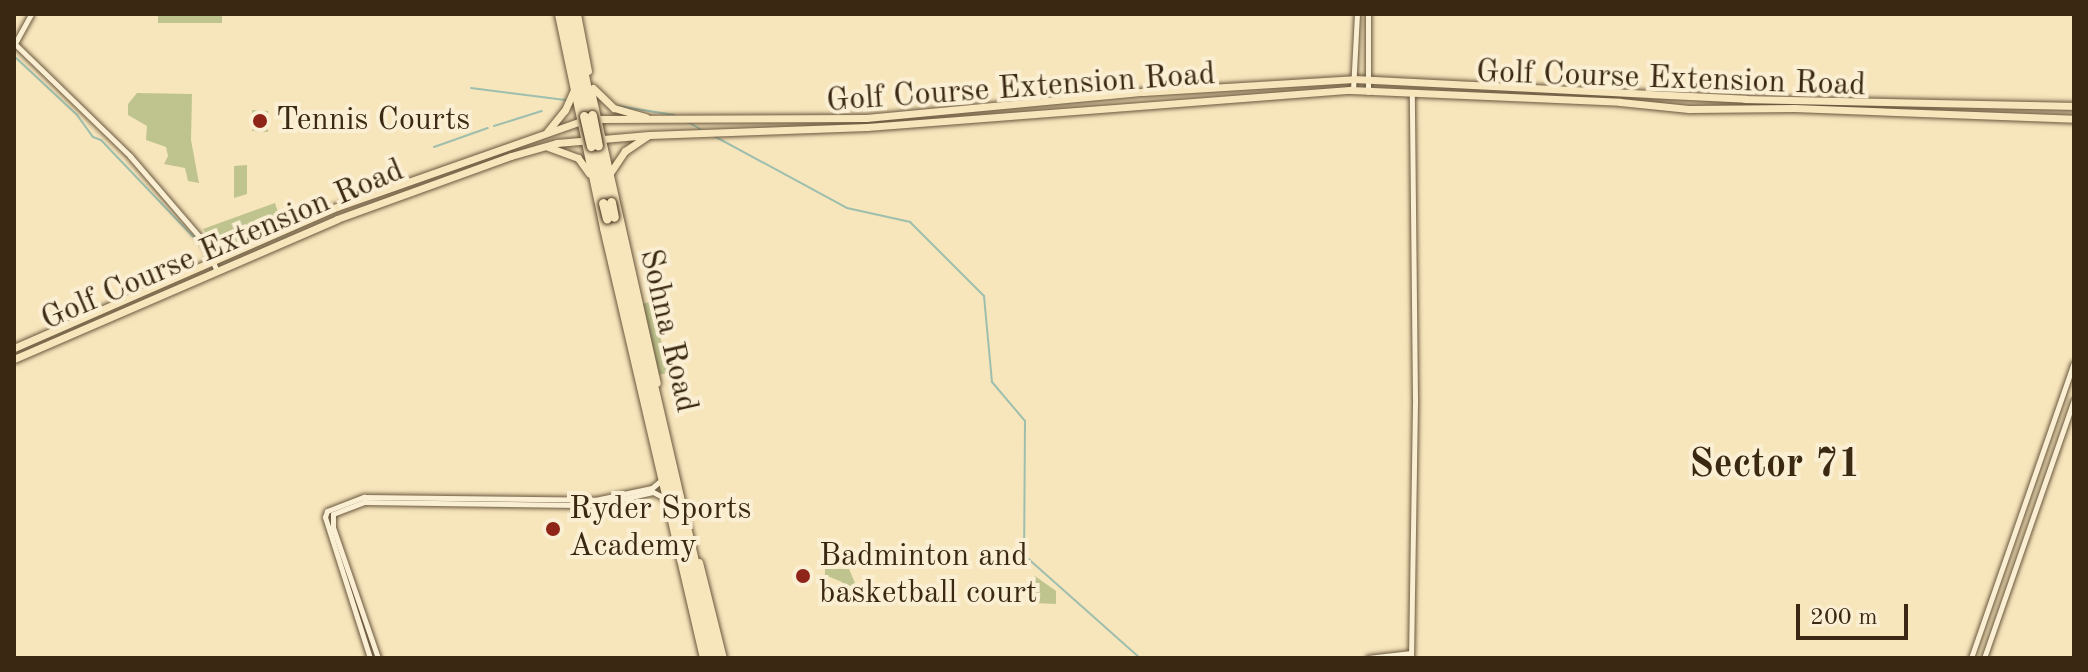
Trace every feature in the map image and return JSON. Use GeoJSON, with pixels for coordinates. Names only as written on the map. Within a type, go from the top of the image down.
{"type":"FeatureCollection","features":[{"type":"Feature","properties":{"kind":"highway","name":"Sohna Road"},"geometry":{"type":"LineString","coordinates":[[561,14],[589,118]]}},
{"type":"Feature","properties":{"kind":"highway","name":"Sohna Road"},"geometry":{"type":"LineString","coordinates":[[574,14],[594,144],[708,638],[709,658]]}},
{"type":"Feature","properties":{"kind":"highway","name":"Sohna Road"},"geometry":{"type":"LineString","coordinates":[[708,638],[720,658]]}},
{"type":"Feature","properties":{"kind":"main road"},"geometry":{"type":"LineString","coordinates":[[561,14],[574,90],[589,118]]}},
{"type":"Feature","properties":{"kind":"main road"},"geometry":{"type":"LineString","coordinates":[[574,14],[590,85],[589,118]]}},
{"type":"Feature","properties":{"kind":"main road","name":"Golf Course Extension Road"},"geometry":{"type":"LineString","coordinates":[[14,348],[337,207],[589,118],[853,118],[1144,91],[1354,79],[1753,99],[2074,106]]}},
{"type":"Feature","properties":{"kind":"main road"},"geometry":{"type":"LineString","coordinates":[[590,85],[614,108],[648,118]]}},
{"type":"Feature","properties":{"kind":"main road"},"geometry":{"type":"LineString","coordinates":[[546,134],[565,110],[574,90]]}},
{"type":"Feature","properties":{"kind":"main road","name":"Golf Course Extension Road"},"geometry":{"type":"LineString","coordinates":[[14,359],[337,219],[544,146],[594,144],[649,135],[867,127],[1145,103],[1353,91],[1620,102],[1689,109],[1807,109],[2074,119]]}},
{"type":"Feature","properties":{"kind":"main road"},"geometry":{"type":"LineString","coordinates":[[1753,99],[1753,108]]}},
{"type":"Feature","properties":{"kind":"main road"},"geometry":{"type":"LineString","coordinates":[[1807,99],[1807,109]]}},
{"type":"Feature","properties":{"kind":"main road"},"geometry":{"type":"LineString","coordinates":[[610,173],[625,151],[649,135]]}},
{"type":"Feature","properties":{"kind":"main road"},"geometry":{"type":"LineString","coordinates":[[594,144],[610,173],[609,210],[661,479],[703,658]]}},
{"type":"Feature","properties":{"kind":"main road"},"geometry":{"type":"LineString","coordinates":[[593,178],[594,144]]}},
{"type":"Feature","properties":{"kind":"main road"},"geometry":{"type":"LineString","coordinates":[[544,146],[578,158],[593,178],[609,210],[671,445],[720,658]]}},
{"type":"Feature","properties":{"kind":"street"},"geometry":{"type":"LineString","coordinates":[[31,14],[14,44],[130,156],[203,241],[217,271]]}},
{"type":"Feature","properties":{"kind":"street"},"geometry":{"type":"LineString","coordinates":[[1353,91],[1357,14]]}},
{"type":"Feature","properties":{"kind":"street"},"geometry":{"type":"LineString","coordinates":[[1368,14],[1368,92]]}},
{"type":"Feature","properties":{"kind":"street"},"geometry":{"type":"LineString","coordinates":[[1368,658],[1411,656],[1415,398],[1412,94]]}},
{"type":"Feature","properties":{"kind":"street"},"geometry":{"type":"LineString","coordinates":[[1971,658],[2074,363]]}},
{"type":"Feature","properties":{"kind":"street"},"geometry":{"type":"LineString","coordinates":[[1984,658],[2074,400]]}},
{"type":"Feature","properties":{"kind":"street"},"geometry":{"type":"LineString","coordinates":[[327,511],[364,497],[595,500],[652,488],[661,479]]}},
{"type":"Feature","properties":{"kind":"street"},"geometry":{"type":"LineString","coordinates":[[331,518],[364,502],[579,505],[653,492],[666,498]]}},
{"type":"Feature","properties":{"kind":"street"},"geometry":{"type":"LineString","coordinates":[[327,511],[378,658]]}},
{"type":"Feature","properties":{"kind":"street"},"geometry":{"type":"LineString","coordinates":[[327,511],[325,517],[336,555],[370,658]]}},
{"type":"Feature","properties":{"kind":"green space"},"geometry":{"type":"Polygon","coordinates":[[[158,14],[222,14],[222,23],[158,23],[158,14]]]}},
{"type":"Feature","properties":{"kind":"green space"},"geometry":{"type":"Polygon","coordinates":[[[137,93],[192,94],[191,140],[199,183],[188,181],[185,168],[164,164],[168,156],[166,147],[146,140],[147,126],[128,115],[128,104],[137,93]]]}},
{"type":"Feature","properties":{"kind":"green space","name":"Tennis Courts"},"geometry":{"type":"Polygon","coordinates":[[[252,110],[268,111],[268,132],[252,131],[252,110]]]}},
{"type":"Feature","properties":{"kind":"green space"},"geometry":{"type":"Polygon","coordinates":[[[247,165],[247,194],[234,198],[234,166],[247,165]]]}},
{"type":"Feature","properties":{"kind":"green space"},"geometry":{"type":"Polygon","coordinates":[[[275,203],[282,225],[221,254],[203,229],[275,203]]]}},
{"type":"Feature","properties":{"kind":"green space"},"geometry":{"type":"Polygon","coordinates":[[[653,301],[668,373],[658,375],[642,304],[653,301]]]}},
{"type":"Feature","properties":{"kind":"green space"},"geometry":{"type":"Polygon","coordinates":[[[825,569],[849,569],[855,583],[845,590],[842,582],[825,575],[825,569]]]}},
{"type":"Feature","properties":{"kind":"green space"},"geometry":{"type":"Polygon","coordinates":[[[1035,576],[1056,591],[1056,604],[1035,603],[1035,576]]]}},
{"type":"Feature","properties":{"kind":"waterway"},"geometry":{"type":"LineString","coordinates":[[14,56],[77,115],[93,137],[101,140],[199,243]]}},
{"type":"Feature","properties":{"kind":"waterway"},"geometry":{"type":"LineString","coordinates":[[471,88],[565,100]]}},
{"type":"Feature","properties":{"kind":"waterway"},"geometry":{"type":"LineString","coordinates":[[618,106],[674,115]]}},
{"type":"Feature","properties":{"kind":"waterway"},"geometry":{"type":"LineString","coordinates":[[494,126],[542,111]]}},
{"type":"Feature","properties":{"kind":"waterway"},"geometry":{"type":"LineString","coordinates":[[688,122],[700,129]]}},
{"type":"Feature","properties":{"kind":"waterway"},"geometry":{"type":"LineString","coordinates":[[434,147],[488,128]]}},
{"type":"Feature","properties":{"kind":"waterway"},"geometry":{"type":"LineString","coordinates":[[714,136],[847,208],[910,222],[984,296],[992,382],[1025,421],[1024,555],[1140,658]]}},
{"type":"Feature","properties":{"kind":"place","name":"Tennis Courts"},"geometry":{"type":"Point","coordinates":[260,121]}},
{"type":"Feature","properties":{"kind":"place","name":"Ryder Sports Academy"},"geometry":{"type":"Point","coordinates":[553,529]}},
{"type":"Feature","properties":{"kind":"place","name":"Badminton and basketball court"},"geometry":{"type":"Point","coordinates":[803,576]}},
{"type":"Feature","properties":{"kind":"district","name":"Sector 71"},"geometry":{"type":"Point","coordinates":[1775,466]}}]}
